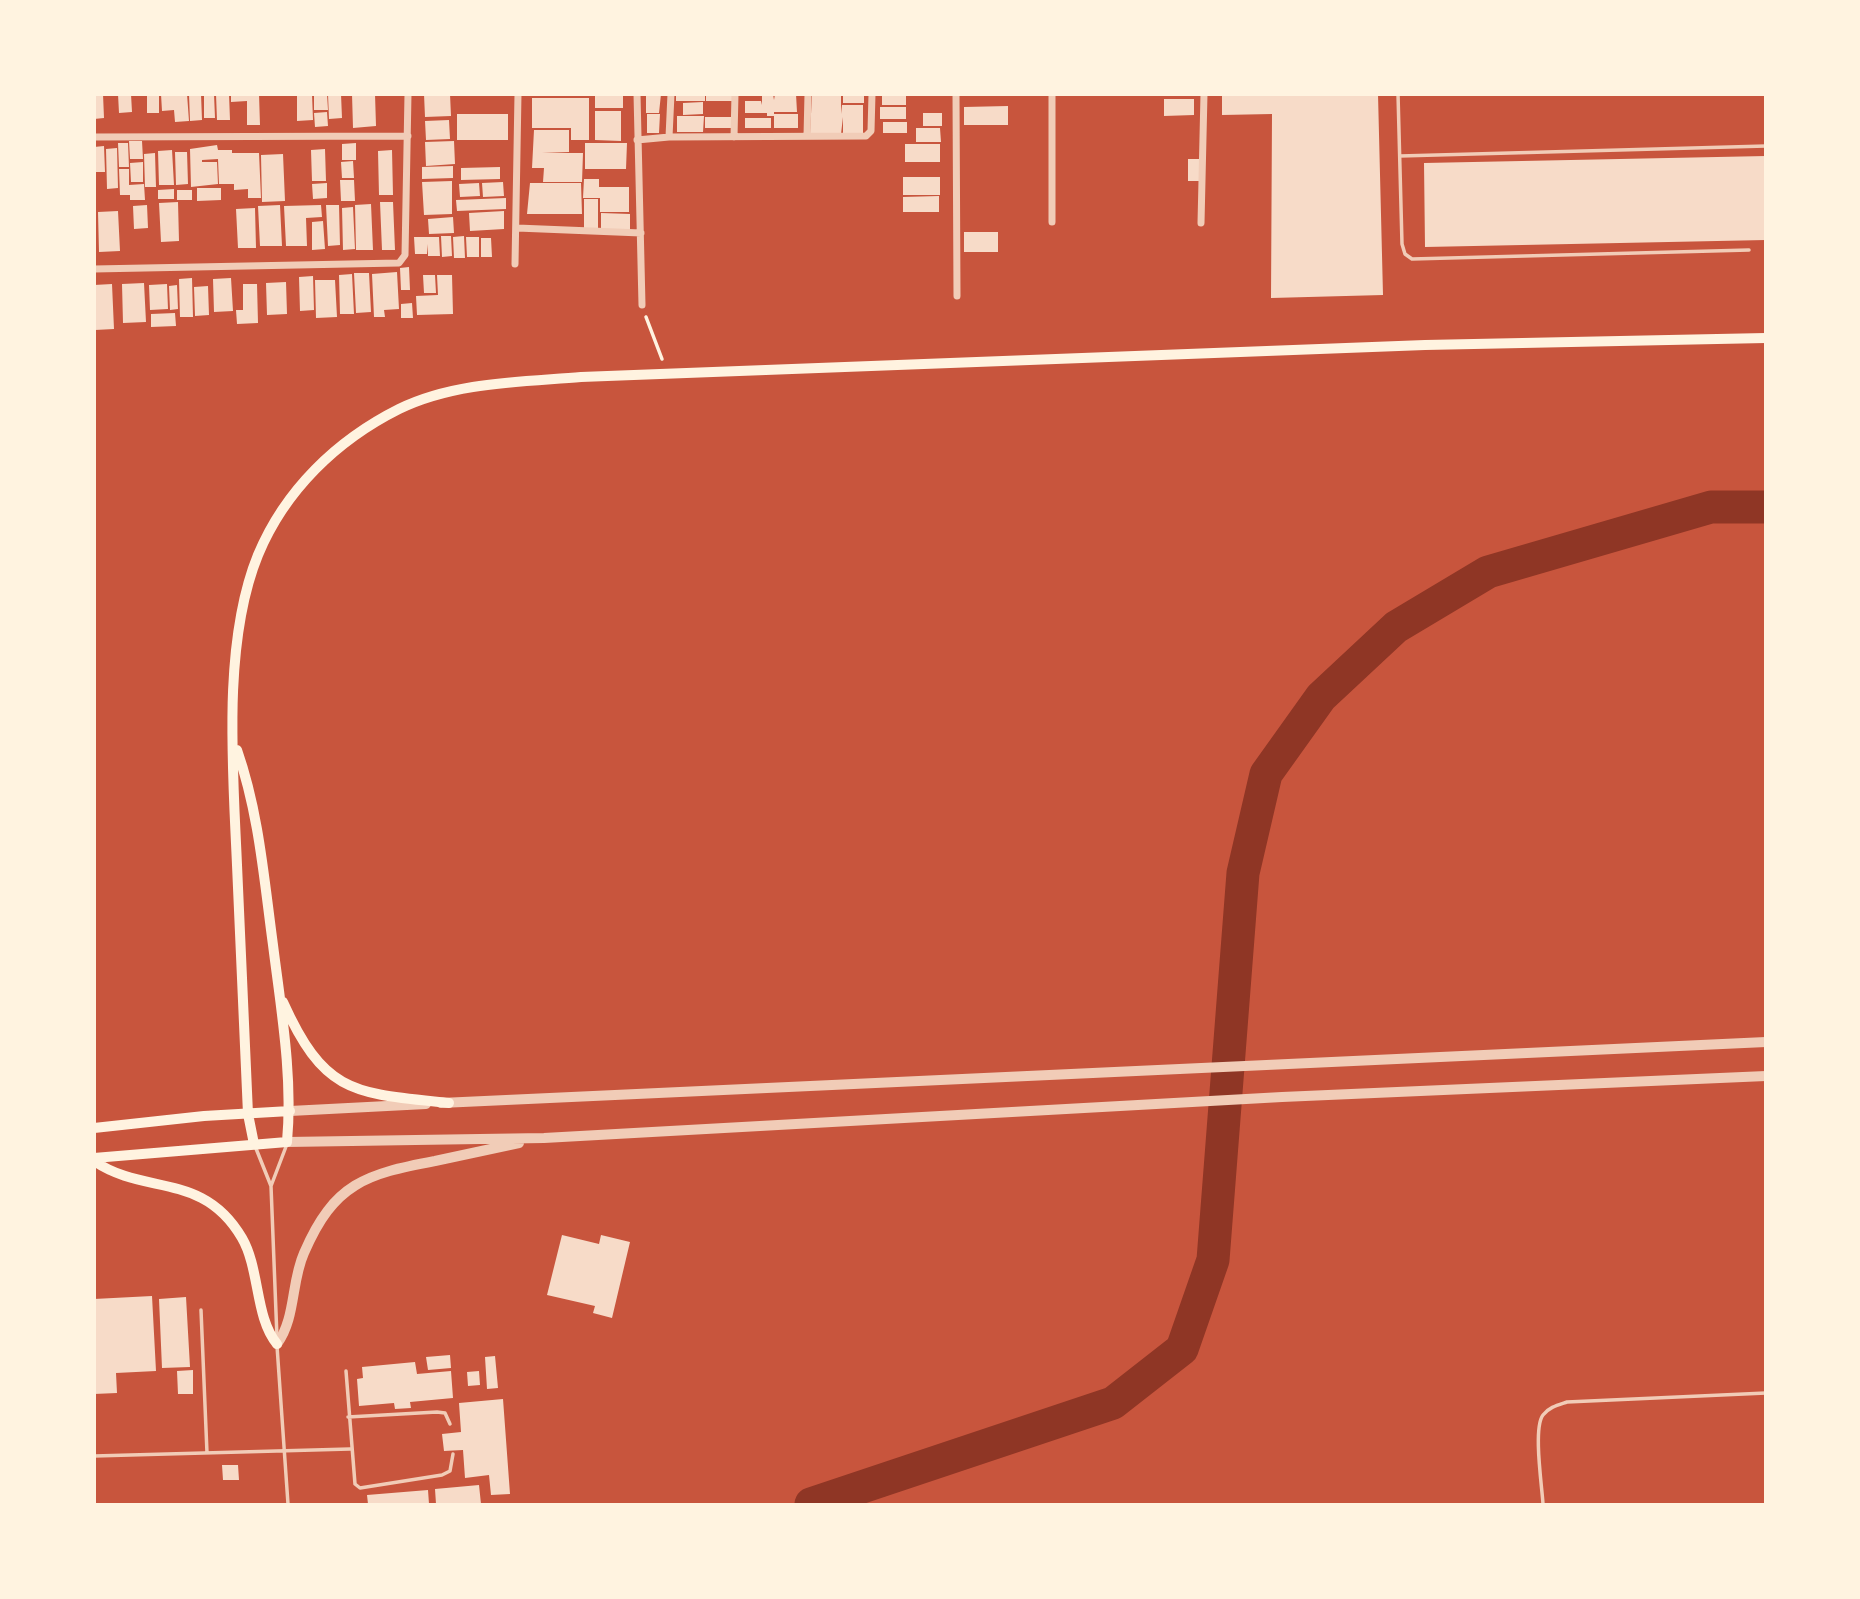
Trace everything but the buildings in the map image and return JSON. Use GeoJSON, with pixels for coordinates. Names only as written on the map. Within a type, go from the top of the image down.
{"type":"FeatureCollection","features":[{"type":"Feature","properties":{"kind":"main road"},"geometry":{"type":"LineString","coordinates":[[254,1144],[248,1114],[234,809],[235,651],[258,555],[284,506],[323,459],[358,433],[401,408],[448,392],[495,384],[668,374],[1424,345],[1766,338]]}},
{"type":"Feature","properties":{"kind":"main road"},"geometry":{"type":"LineString","coordinates":[[94,1159],[287,1142],[290,1111],[279,993],[252,792],[234,741]]}},
{"type":"Feature","properties":{"kind":"main road"},"geometry":{"type":"LineString","coordinates":[[279,993],[313,1058],[329,1075],[350,1087],[372,1093],[449,1103]]}},
{"type":"Feature","properties":{"kind":"main road"},"geometry":{"type":"LineString","coordinates":[[94,1128],[290,1111]]}},
{"type":"Feature","properties":{"kind":"main road"},"geometry":{"type":"LineString","coordinates":[[94,1159],[119,1177],[168,1184],[186,1190],[216,1207],[231,1222],[249,1251],[266,1325],[277,1344]]}},
{"type":"Feature","properties":{"kind":"street"},"geometry":{"type":"LineString","coordinates":[[94,269],[396,264],[405,255],[408,94]]}},
{"type":"Feature","properties":{"kind":"street"},"geometry":{"type":"LineString","coordinates":[[515,264],[518,94]]}},
{"type":"Feature","properties":{"kind":"street"},"geometry":{"type":"LineString","coordinates":[[637,94],[642,305]]}},
{"type":"Feature","properties":{"kind":"street"},"geometry":{"type":"LineString","coordinates":[[670,137],[671,94]]}},
{"type":"Feature","properties":{"kind":"street"},"geometry":{"type":"LineString","coordinates":[[734,136],[735,94]]}},
{"type":"Feature","properties":{"kind":"street"},"geometry":{"type":"LineString","coordinates":[[807,135],[808,94]]}},
{"type":"Feature","properties":{"kind":"street"},"geometry":{"type":"LineString","coordinates":[[637,140],[670,137],[868,135],[872,131],[872,94]]}},
{"type":"Feature","properties":{"kind":"street"},"geometry":{"type":"LineString","coordinates":[[957,94],[957,296]]}},
{"type":"Feature","properties":{"kind":"street"},"geometry":{"type":"LineString","coordinates":[[1052,94],[1052,222]]}},
{"type":"Feature","properties":{"kind":"street"},"geometry":{"type":"LineString","coordinates":[[1201,223],[1204,94]]}},
{"type":"Feature","properties":{"kind":"street"},"geometry":{"type":"LineString","coordinates":[[94,137],[408,136]]}},
{"type":"Feature","properties":{"kind":"street"},"geometry":{"type":"LineString","coordinates":[[517,228],[641,233]]}},
{"type":"Feature","properties":{"kind":"street"},"geometry":{"type":"LineString","coordinates":[[290,1111],[1766,1042]]}},
{"type":"Feature","properties":{"kind":"street"},"geometry":{"type":"LineString","coordinates":[[287,1142],[544,1138],[1282,1097],[1766,1076]]}},
{"type":"Feature","properties":{"kind":"street"},"geometry":{"type":"LineString","coordinates":[[277,1344],[288,1325],[296,1274],[307,1246],[326,1213],[348,1189],[365,1177],[387,1169],[544,1138]]}},
{"type":"Feature","properties":{"kind":"lane"},"geometry":{"type":"LineString","coordinates":[[1398,94],[1402,244],[1405,254],[1412,259],[1749,250]]}},
{"type":"Feature","properties":{"kind":"lane"},"geometry":{"type":"LineString","coordinates":[[1399,156],[1766,146]]}},
{"type":"Feature","properties":{"kind":"lane"},"geometry":{"type":"LineString","coordinates":[[271,1186],[287,1142]]}},
{"type":"Feature","properties":{"kind":"lane"},"geometry":{"type":"LineString","coordinates":[[254,1144],[271,1186],[277,1344],[288,1504]]}},
{"type":"Feature","properties":{"kind":"lane"},"geometry":{"type":"LineString","coordinates":[[201,1310],[207,1453]]}},
{"type":"Feature","properties":{"kind":"lane"},"geometry":{"type":"LineString","coordinates":[[346,1371],[350,1449],[355,1484],[360,1488],[442,1475],[450,1471],[453,1454]]}},
{"type":"Feature","properties":{"kind":"lane"},"geometry":{"type":"LineString","coordinates":[[1543,1504],[1539,1429],[1541,1416],[1553,1406],[1567,1402],[1766,1393]]}},
{"type":"Feature","properties":{"kind":"lane"},"geometry":{"type":"LineString","coordinates":[[348,1417],[437,1412],[445,1413],[450,1424]]}},
{"type":"Feature","properties":{"kind":"lane"},"geometry":{"type":"LineString","coordinates":[[94,1456],[350,1449]]}},
{"type":"Feature","properties":{"kind":"path"},"geometry":{"type":"LineString","coordinates":[[642,305],[668,374]]}},
{"type":"Feature","properties":{"kind":"waterway"},"geometry":{"type":"LineString","coordinates":[[811,1504],[1113,1403],[1182,1349],[1213,1260],[1243,873],[1266,774],[1321,697],[1396,627],[1488,572],[1711,507],[1766,507]]}}]}
